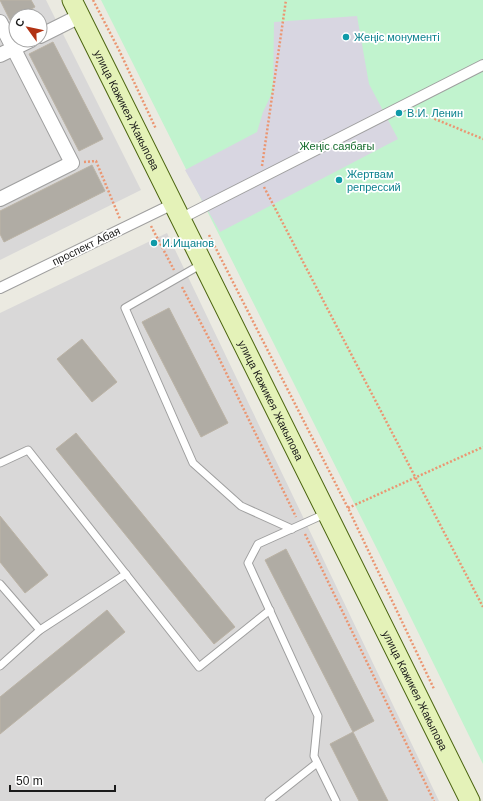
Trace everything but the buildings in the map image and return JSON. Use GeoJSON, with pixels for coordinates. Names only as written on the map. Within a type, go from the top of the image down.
{"type":"FeatureCollection","features":[{"type":"Feature","properties":{"kind":"main road","name":"улица Кажикея Жакыпова"},"geometry":{"type":"LineString","coordinates":[[76,8],[183,211],[202,264],[470,801]]}},
{"type":"Feature","properties":{"kind":"street"},"geometry":{"type":"LineString","coordinates":[[48,30],[76,8]]}},
{"type":"Feature","properties":{"kind":"street"},"geometry":{"type":"LineString","coordinates":[[0,22],[72,163],[0,199]]}},
{"type":"Feature","properties":{"kind":"street"},"geometry":{"type":"LineString","coordinates":[[0,55],[14,49]]}},
{"type":"Feature","properties":{"kind":"street","name":"проспект Абая"},"geometry":{"type":"LineString","coordinates":[[0,288],[147,217],[183,211],[260,178],[483,65]]}},
{"type":"Feature","properties":{"kind":"lane"},"geometry":{"type":"LineString","coordinates":[[202,264],[125,308],[193,463],[241,506],[292,529]]}},
{"type":"Feature","properties":{"kind":"lane"},"geometry":{"type":"LineString","coordinates":[[0,463],[28,450],[199,667],[270,610]]}},
{"type":"Feature","properties":{"kind":"lane"},"geometry":{"type":"LineString","coordinates":[[327,513],[258,544],[248,563],[318,716],[314,756],[336,801]]}},
{"type":"Feature","properties":{"kind":"lane"},"geometry":{"type":"LineString","coordinates":[[0,666],[40,630],[126,574]]}},
{"type":"Feature","properties":{"kind":"lane"},"geometry":{"type":"LineString","coordinates":[[0,584],[40,630]]}},
{"type":"Feature","properties":{"kind":"lane"},"geometry":{"type":"LineString","coordinates":[[269,801],[317,763]]}},
{"type":"Feature","properties":{"kind":"path"},"geometry":{"type":"LineString","coordinates":[[93,0],[119,50],[158,134]]}},
{"type":"Feature","properties":{"kind":"path"},"geometry":{"type":"LineString","coordinates":[[286,0],[260,178],[483,608]]}},
{"type":"Feature","properties":{"kind":"path"},"geometry":{"type":"LineString","coordinates":[[402,106],[483,140]]}},
{"type":"Feature","properties":{"kind":"path"},"geometry":{"type":"LineString","coordinates":[[72,163],[96,161],[124,228]]}},
{"type":"Feature","properties":{"kind":"path"},"geometry":{"type":"LineString","coordinates":[[183,211],[348,508],[436,692]]}},
{"type":"Feature","properties":{"kind":"path"},"geometry":{"type":"LineString","coordinates":[[147,217],[216,352],[434,801]]}},
{"type":"Feature","properties":{"kind":"path"},"geometry":{"type":"LineString","coordinates":[[348,508],[483,447]]}},
{"type":"Feature","properties":{"kind":"shaded area"},"geometry":{"type":"Polygon","coordinates":[[[0,0],[46,0],[141,190],[0,260],[0,0]]]}},
{"type":"Feature","properties":{"kind":"shaded area"},"geometry":{"type":"Polygon","coordinates":[[[357,16],[369,84],[398,139],[220,232],[185,170],[257,132],[263,112],[273,91],[274,22],[357,16]]]}},
{"type":"Feature","properties":{"kind":"shaded area"},"geometry":{"type":"Polygon","coordinates":[[[167,233],[439,801],[0,801],[0,313],[167,233]]]}},
{"type":"Feature","properties":{"kind":"green space","name":"Жеңіс саябағы"},"geometry":{"type":"Polygon","coordinates":[[[101,0],[483,0],[483,764],[378,551],[101,0]]]}},
{"type":"Feature","properties":{"kind":"place","name":"Жеңіс монументі"},"geometry":{"type":"Point","coordinates":[346,37]}},
{"type":"Feature","properties":{"kind":"place","name":"В.И. Ленин"},"geometry":{"type":"Point","coordinates":[399,113]}},
{"type":"Feature","properties":{"kind":"place","name":"Жертвам репрессий"},"geometry":{"type":"Point","coordinates":[339,180]}},
{"type":"Feature","properties":{"kind":"place","name":"И.Ищанов"},"geometry":{"type":"Point","coordinates":[154,243]}}]}
